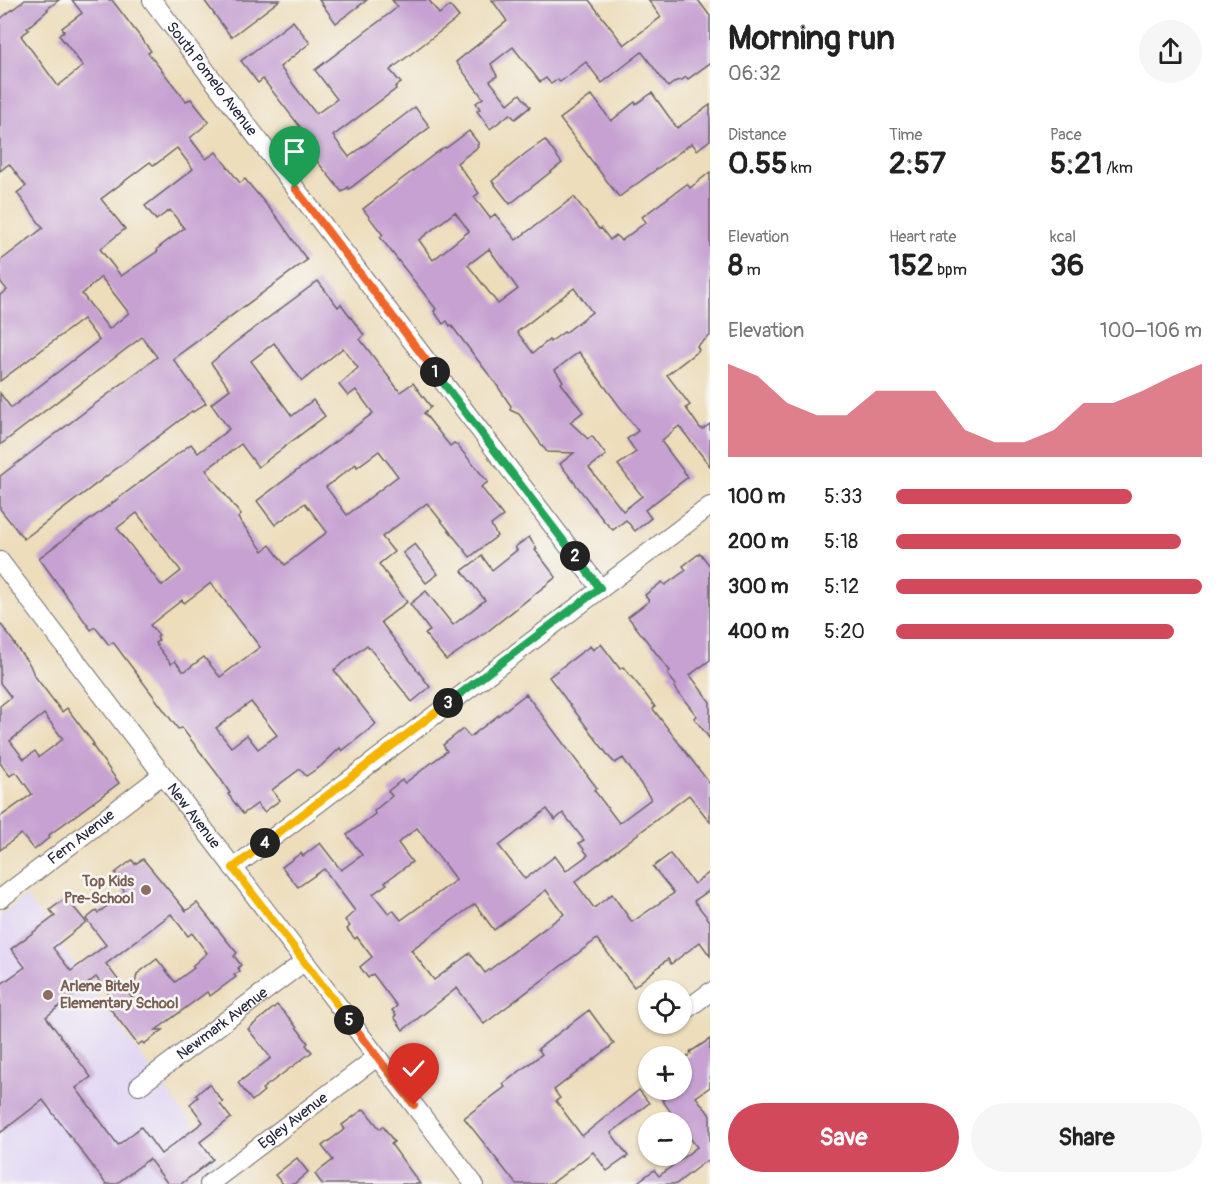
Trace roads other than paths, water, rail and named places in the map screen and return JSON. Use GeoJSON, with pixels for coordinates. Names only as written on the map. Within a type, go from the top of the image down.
{"type":"FeatureCollection","features":[{"type":"Feature","properties":{"kind":"street","name":"South Pomelo Avenue"},"geometry":{"type":"LineString","coordinates":[[152,0],[600,588]]}},
{"type":"Feature","properties":{"kind":"street"},"geometry":{"type":"LineString","coordinates":[[233,868],[710,506]]}},
{"type":"Feature","properties":{"kind":"street","name":"New Avenue"},"geometry":{"type":"LineString","coordinates":[[0,561],[474,1184]]}},
{"type":"Feature","properties":{"kind":"street","name":"Fern Avenue"},"geometry":{"type":"LineString","coordinates":[[0,899],[162,775]]}},
{"type":"Feature","properties":{"kind":"street","name":"Newmark Avenue"},"geometry":{"type":"LineString","coordinates":[[139,1086],[304,961]]}},
{"type":"Feature","properties":{"kind":"street"},"geometry":{"type":"LineString","coordinates":[[692,1005],[710,992]]}},
{"type":"Feature","properties":{"kind":"street","name":"Egley Avenue"},"geometry":{"type":"LineString","coordinates":[[209,1184],[377,1056]]}},
{"type":"Feature","properties":{"kind":"place","name":"Top Kids Pre-School"},"geometry":{"type":"Point","coordinates":[146,890]}},
{"type":"Feature","properties":{"kind":"place","name":"Arlene Bitely Elementary School"},"geometry":{"type":"Point","coordinates":[48,995]}}]}
